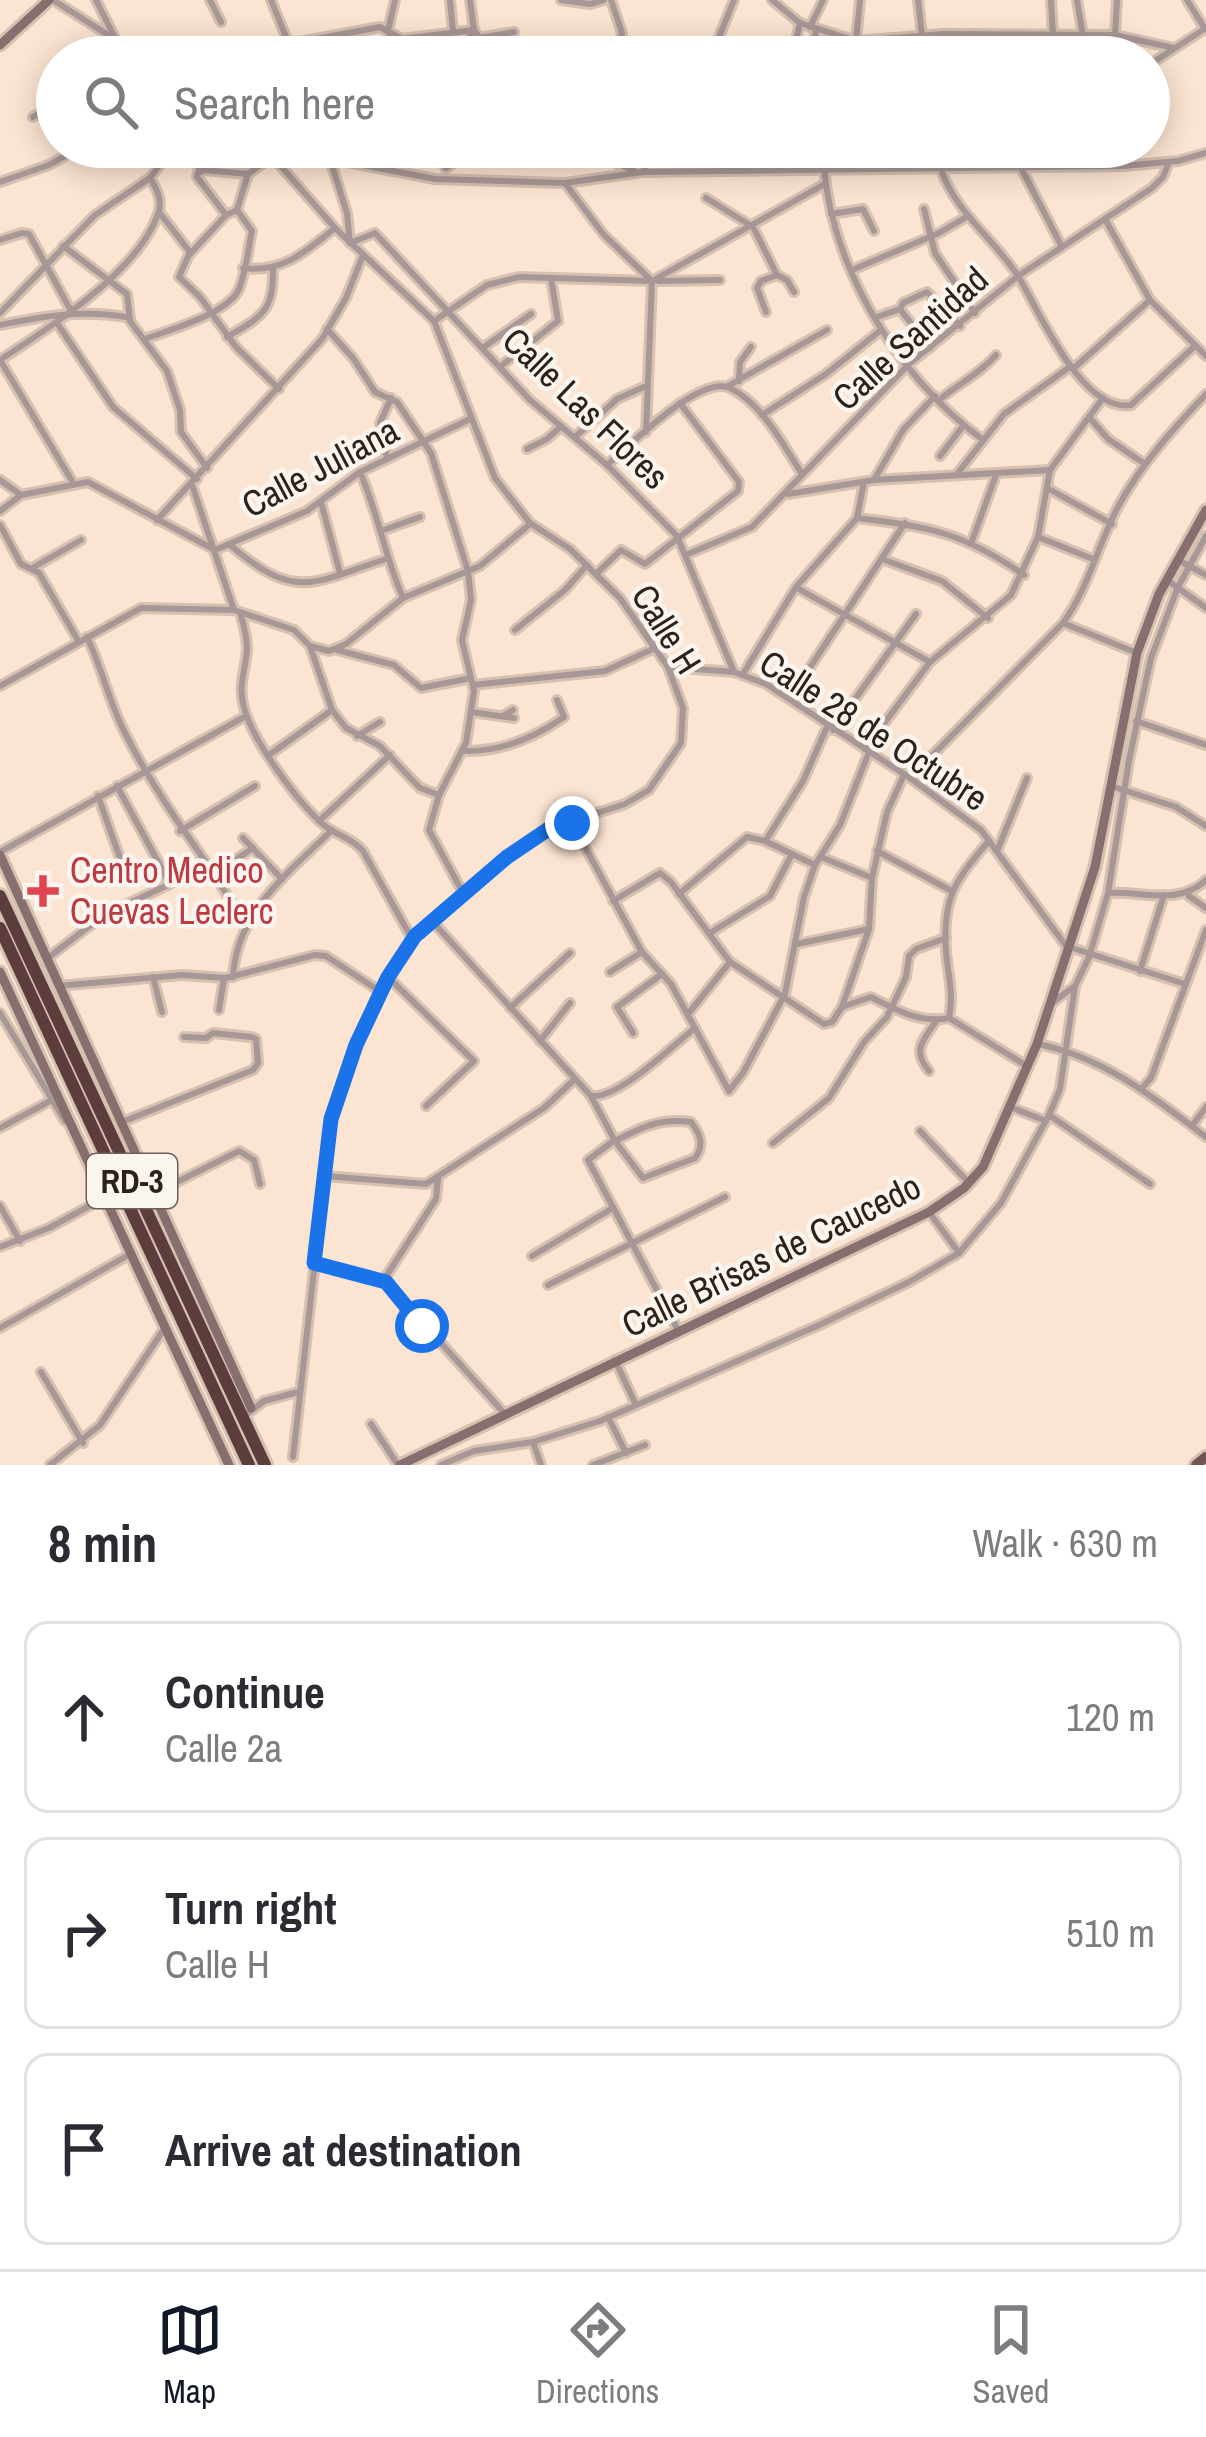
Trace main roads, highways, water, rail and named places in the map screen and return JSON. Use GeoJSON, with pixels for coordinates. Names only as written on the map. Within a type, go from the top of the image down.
{"type":"FeatureCollection","features":[{"type":"Feature","properties":{"kind":"highway","name":"RD-3"},"geometry":{"type":"LineString","coordinates":[[0,896],[247,1412],[261,1463]]}},
{"type":"Feature","properties":{"kind":"highway","name":"RD-3"},"geometry":{"type":"LineString","coordinates":[[0,928],[261,1463]]}},
{"type":"Feature","properties":{"kind":"main road"},"geometry":{"type":"LineString","coordinates":[[1196,1465],[1206,1457]]}},
{"type":"Feature","properties":{"kind":"place","name":"Centro Medico Cuevas Leclerc"},"geometry":{"type":"Point","coordinates":[43,891]}}]}
